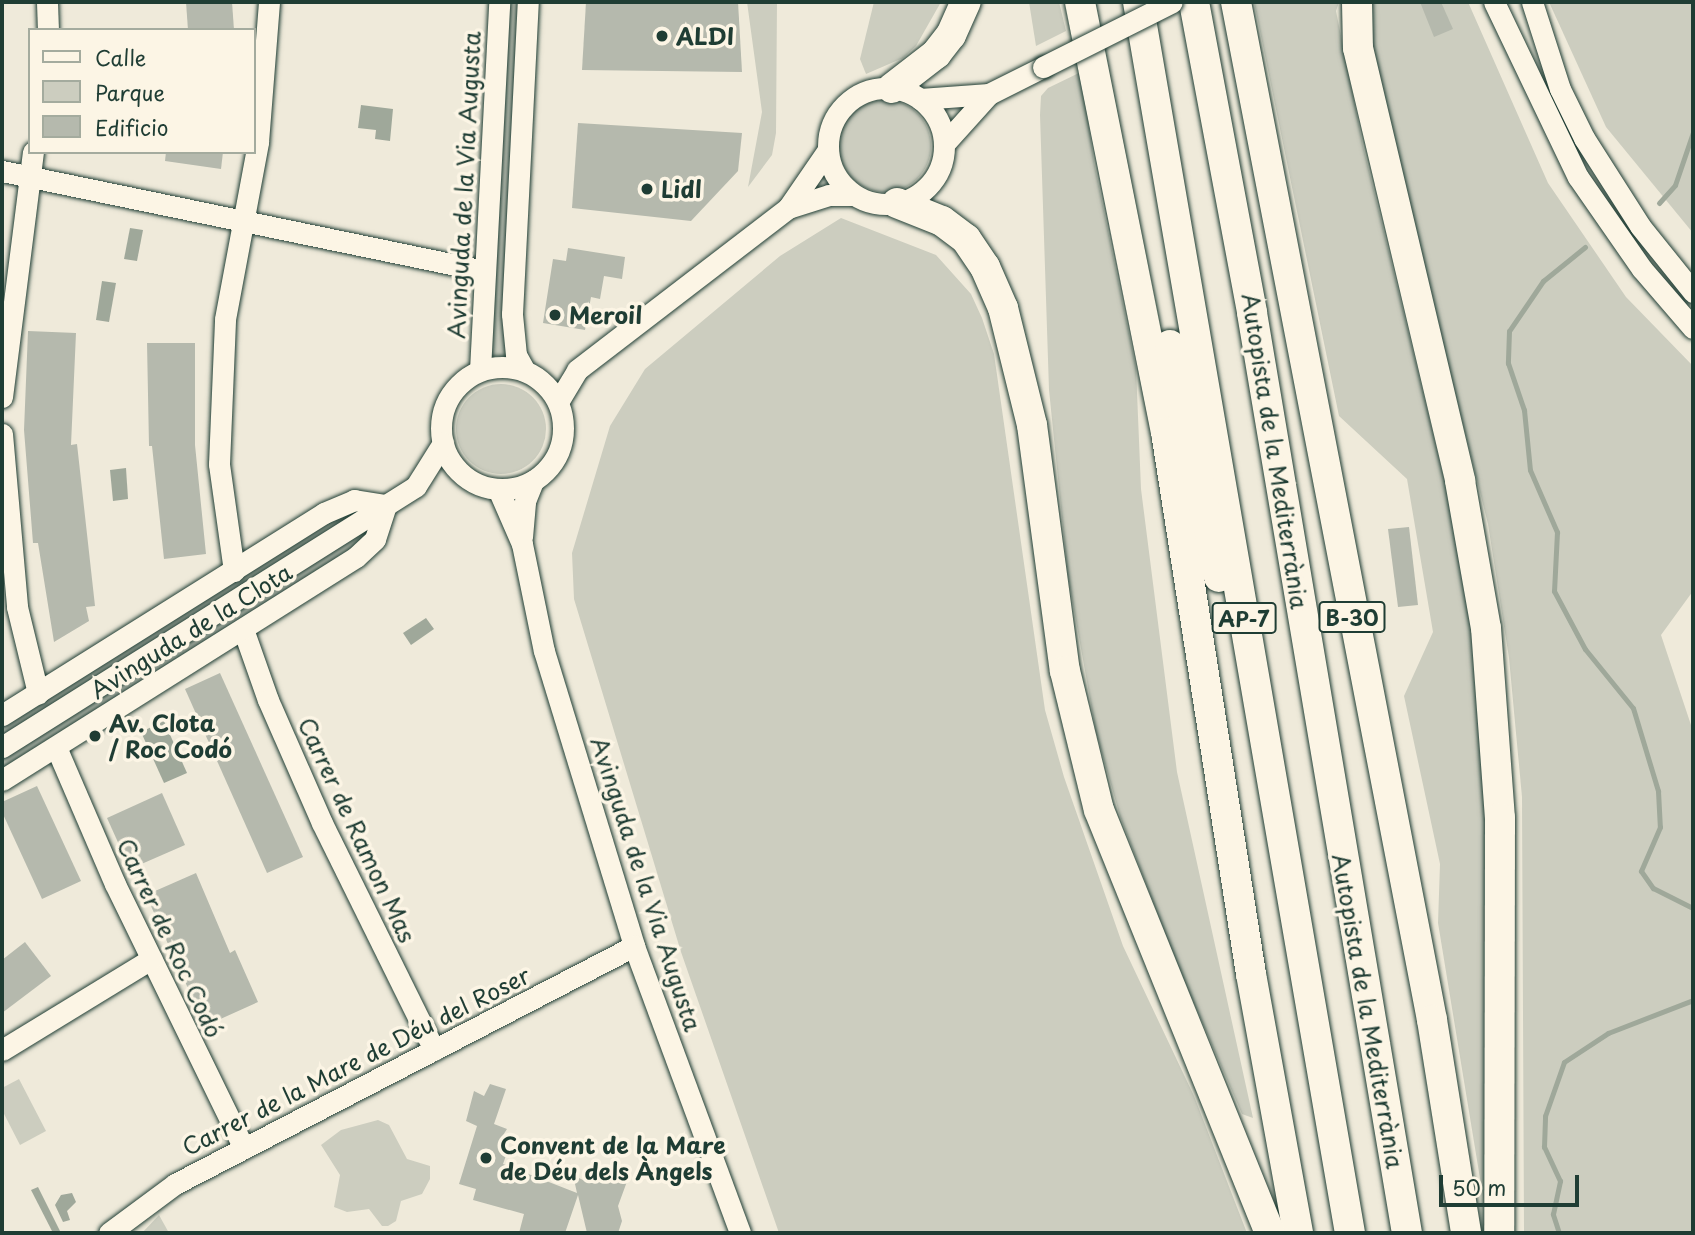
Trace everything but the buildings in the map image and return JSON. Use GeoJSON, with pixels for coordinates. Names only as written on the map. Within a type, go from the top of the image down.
{"type":"FeatureCollection","features":[{"type":"Feature","properties":{"kind":"highway"},"geometry":{"type":"LineString","coordinates":[[892,88],[936,54],[951,35],[966,2]]}},
{"type":"Feature","properties":{"kind":"highway"},"geometry":{"type":"LineString","coordinates":[[1080,2],[1166,432],[1251,974],[1298,1233]]}},
{"type":"Feature","properties":{"kind":"highway"},"geometry":{"type":"LineString","coordinates":[[1101,2],[1207,528],[1283,848]]}},
{"type":"Feature","properties":{"kind":"highway","name":"AP-7"},"geometry":{"type":"LineString","coordinates":[[1138,2],[1350,1233]]}},
{"type":"Feature","properties":{"kind":"highway","name":"Autopista de la Mediterrània"},"geometry":{"type":"LineString","coordinates":[[1194,2],[1252,313],[1407,1233]]}},
{"type":"Feature","properties":{"kind":"highway","name":"B-30"},"geometry":{"type":"LineString","coordinates":[[1236,2],[1432,1020],[1466,1233]]}},
{"type":"Feature","properties":{"kind":"highway"},"geometry":{"type":"LineString","coordinates":[[1357,2],[1358,48],[1460,481],[1486,628],[1500,818],[1499,1233]]}},
{"type":"Feature","properties":{"kind":"highway"},"geometry":{"type":"LineString","coordinates":[[897,203],[942,221],[966,239],[985,267],[1003,308],[1032,425],[1065,671],[1099,810],[1270,1233]]}},
{"type":"Feature","properties":{"kind":"street"},"geometry":{"type":"LineString","coordinates":[[47,2],[48,28]]}},
{"type":"Feature","properties":{"kind":"street"},"geometry":{"type":"LineString","coordinates":[[256,142],[268,63],[269,2]]}},
{"type":"Feature","properties":{"kind":"street","name":"Avinguda de la Via Augusta"},"geometry":{"type":"LineString","coordinates":[[480,370],[499,2]]}},
{"type":"Feature","properties":{"kind":"street"},"geometry":{"type":"LineString","coordinates":[[528,2],[512,314],[516,355],[534,376],[558,402],[563,425],[560,449],[547,470],[533,481],[498,489],[464,475],[443,443],[446,403],[457,386],[480,370],[502,366],[534,376],[577,370]]}},
{"type":"Feature","properties":{"kind":"street"},"geometry":{"type":"LineString","coordinates":[[944,144],[989,94],[1172,2]]}},
{"type":"Feature","properties":{"kind":"street"},"geometry":{"type":"LineString","coordinates":[[1494,2],[1578,177],[1642,269],[1693,328]]}},
{"type":"Feature","properties":{"kind":"street"},"geometry":{"type":"LineString","coordinates":[[1531,2],[1560,89],[1584,138],[1640,226],[1693,292]]}},
{"type":"Feature","properties":{"kind":"street"},"geometry":{"type":"LineString","coordinates":[[558,402],[577,370],[788,208],[827,151],[831,124],[845,103],[867,90],[892,88],[920,99],[989,94]]}},
{"type":"Feature","properties":{"kind":"street"},"geometry":{"type":"LineString","coordinates":[[788,208],[829,195],[853,195],[871,203],[897,203],[929,185],[942,163],[944,144],[937,119],[920,99]]}},
{"type":"Feature","properties":{"kind":"street"},"geometry":{"type":"LineString","coordinates":[[827,151],[834,172],[853,195]]}},
{"type":"Feature","properties":{"kind":"street"},"geometry":{"type":"LineString","coordinates":[[2,397],[33,154]]}},
{"type":"Feature","properties":{"kind":"street"},"geometry":{"type":"LineString","coordinates":[[234,571],[219,464],[225,319],[254,154]]}},
{"type":"Feature","properties":{"kind":"street"},"geometry":{"type":"LineString","coordinates":[[2,171],[485,271]]}},
{"type":"Feature","properties":{"kind":"street"},"geometry":{"type":"LineString","coordinates":[[2,434],[9,606],[38,693]]}},
{"type":"Feature","properties":{"kind":"street","name":"Avinguda de la Clota"},"geometry":{"type":"LineString","coordinates":[[416,486],[443,443]]}},
{"type":"Feature","properties":{"kind":"street","name":"Avinguda de la Clota"},"geometry":{"type":"LineString","coordinates":[[2,747],[416,486],[464,475]]}},
{"type":"Feature","properties":{"kind":"street","name":"Avinguda de la Via Augusta"},"geometry":{"type":"LineString","coordinates":[[522,544],[525,502],[533,481]]}},
{"type":"Feature","properties":{"kind":"street","name":"Avinguda de la Via Augusta"},"geometry":{"type":"LineString","coordinates":[[498,489],[522,544],[544,651],[634,946],[740,1233]]}},
{"type":"Feature","properties":{"kind":"street","name":"Avinguda de la Clota"},"geometry":{"type":"LineString","coordinates":[[2,715],[324,513],[354,500],[386,505]]}},
{"type":"Feature","properties":{"kind":"street","name":"Avinguda de la Clota"},"geometry":{"type":"LineString","coordinates":[[2,780],[356,557],[375,539],[386,505]]}},
{"type":"Feature","properties":{"kind":"street","name":"Carrer de Ramon Mas"},"geometry":{"type":"LineString","coordinates":[[243,629],[268,700],[322,823],[434,1050]]}},
{"type":"Feature","properties":{"kind":"street","name":"Carrer de Roc Codó"},"geometry":{"type":"LineString","coordinates":[[56,747],[151,959],[244,1148]]}},
{"type":"Feature","properties":{"kind":"street","name":"Carrer de la Mare de Déu del Roser"},"geometry":{"type":"LineString","coordinates":[[109,1233],[175,1184],[634,946]]}},
{"type":"Feature","properties":{"kind":"street"},"geometry":{"type":"LineString","coordinates":[[2,1050],[151,959]]}},
{"type":"Feature","properties":{"kind":"green space"},"geometry":{"type":"Polygon","coordinates":[[[508,2],[517,2],[517,9],[506,356],[492,356],[493,237],[508,2]]]}},
{"type":"Feature","properties":{"kind":"green space"},"geometry":{"type":"Polygon","coordinates":[[[747,2],[777,2],[776,133],[772,155],[748,187],[762,112],[747,2]]]}},
{"type":"Feature","properties":{"kind":"green space"},"geometry":{"type":"Polygon","coordinates":[[[874,2],[941,2],[916,46],[903,58],[866,74],[860,59],[874,2]]]}},
{"type":"Feature","properties":{"kind":"green space"},"geometry":{"type":"Polygon","coordinates":[[[1029,2],[1059,2],[1066,31],[1036,46],[1029,2]]]}},
{"type":"Feature","properties":{"kind":"green space"},"geometry":{"type":"Polygon","coordinates":[[[1254,2],[1339,2],[1336,11],[1363,146],[1461,549],[1473,625],[1484,758],[1488,1227],[1438,923],[1440,864],[1404,696],[1433,632],[1407,479],[1339,416],[1254,2]]]}},
{"type":"Feature","properties":{"kind":"green space"},"geometry":{"type":"Polygon","coordinates":[[[1372,2],[1468,2],[1548,183],[1626,297],[1693,366],[1693,591],[1661,635],[1693,731],[1693,1233],[1524,1233],[1522,797],[1509,658],[1488,524],[1365,33],[1372,2]]]}},
{"type":"Feature","properties":{"kind":"green space"},"geometry":{"type":"Polygon","coordinates":[[[1549,2],[1693,2],[1693,233],[1606,127],[1549,2]]]}},
{"type":"Feature","properties":{"kind":"green space"},"geometry":{"type":"Polygon","coordinates":[[[1081,72],[1094,162],[1136,368],[1141,489],[1177,772],[1253,1118],[1242,1114],[1177,964],[1120,816],[1096,732],[1068,576],[1049,390],[1040,115],[1041,96],[1048,88],[1081,72]]]}},
{"type":"Feature","properties":{"kind":"green space"},"geometry":{"type":"Polygon","coordinates":[[[885,100],[903,104],[917,114],[927,128],[931,146],[927,164],[917,178],[903,188],[885,192],[867,188],[853,178],[843,164],[839,146],[843,128],[853,114],[867,104],[885,100]]]}},
{"type":"Feature","properties":{"kind":"green space"},"geometry":{"type":"Polygon","coordinates":[[[841,218],[936,255],[971,294],[982,318],[994,354],[1045,710],[1064,777],[1123,946],[1194,1096],[1247,1233],[779,1233],[681,952],[574,599],[572,553],[610,426],[645,369],[780,256],[841,218]]]}},
{"type":"Feature","properties":{"kind":"green space"},"geometry":{"type":"Polygon","coordinates":[[[501,384],[518,388],[533,397],[542,412],[546,429],[542,446],[533,461],[518,470],[501,474],[484,470],[469,461],[460,446],[456,429],[460,412],[469,397],[484,388],[501,384]]]}},
{"type":"Feature","properties":{"kind":"green space"},"geometry":{"type":"Polygon","coordinates":[[[416,486],[356,557],[2,780],[2,715],[324,513],[416,486]]]}},
{"type":"Feature","properties":{"kind":"green space"},"geometry":{"type":"Polygon","coordinates":[[[19,1079],[46,1131],[20,1145],[2,1110],[2,1088],[19,1079]]]}},
{"type":"Feature","properties":{"kind":"green space"},"geometry":{"type":"Polygon","coordinates":[[[378,1120],[389,1125],[407,1159],[430,1166],[430,1179],[422,1194],[401,1201],[396,1221],[388,1226],[382,1226],[369,1209],[347,1212],[334,1207],[340,1175],[321,1145],[341,1130],[378,1120]]]}},
{"type":"Feature","properties":{"kind":"green space"},"geometry":{"type":"Polygon","coordinates":[[[159,1215],[169,1233],[142,1233],[159,1215]]]}},
{"type":"Feature","properties":{"kind":"shaded area"},"geometry":{"type":"Polygon","coordinates":[[[361,105],[393,109],[390,141],[375,139],[376,130],[358,128],[361,105]]]}},
{"type":"Feature","properties":{"kind":"shaded area"},"geometry":{"type":"Polygon","coordinates":[[[130,228],[143,230],[137,261],[124,259],[130,228]]]}},
{"type":"Feature","properties":{"kind":"shaded area"},"geometry":{"type":"Polygon","coordinates":[[[102,281],[116,283],[109,322],[96,320],[102,281]]]}},
{"type":"Feature","properties":{"kind":"shaded area"},"geometry":{"type":"Polygon","coordinates":[[[126,468],[128,499],[113,501],[110,470],[126,468]]]}},
{"type":"Feature","properties":{"kind":"shaded area"},"geometry":{"type":"Polygon","coordinates":[[[426,618],[434,629],[411,645],[403,633],[426,618]]]}},
{"type":"Feature","properties":{"kind":"shaded area"},"geometry":{"type":"Polygon","coordinates":[[[164,721],[187,773],[164,783],[141,732],[164,721]]]}},
{"type":"Feature","properties":{"kind":"shaded area"},"geometry":{"type":"Polygon","coordinates":[[[38,1187],[61,1233],[53,1233],[31,1190],[38,1187]]]}},
{"type":"Feature","properties":{"kind":"shaded area"},"geometry":{"type":"Polygon","coordinates":[[[72,1193],[76,1202],[67,1211],[70,1220],[63,1222],[55,1205],[61,1195],[72,1193]]]}},
{"type":"Feature","properties":{"kind":"waterway"},"geometry":{"type":"LineString","coordinates":[[1659,203],[1675,185],[1693,132]]}},
{"type":"Feature","properties":{"kind":"waterway"},"geometry":{"type":"LineString","coordinates":[[1585,247],[1543,281],[1509,331],[1508,363],[1524,410],[1530,470],[1557,532],[1554,591],[1585,649],[1633,708],[1658,791],[1660,827],[1641,871],[1653,888],[1693,908]]}},
{"type":"Feature","properties":{"kind":"waterway"},"geometry":{"type":"LineString","coordinates":[[1559,1233],[1553,1214],[1560,1181],[1544,1147],[1545,1116],[1564,1062],[1608,1033],[1693,1000]]}},
{"type":"Feature","properties":{"kind":"place","name":"ALDI"},"geometry":{"type":"Point","coordinates":[662,36]}},
{"type":"Feature","properties":{"kind":"place","name":"Lidl"},"geometry":{"type":"Point","coordinates":[647,189]}},
{"type":"Feature","properties":{"kind":"place","name":"Meroil"},"geometry":{"type":"Point","coordinates":[555,315]}},
{"type":"Feature","properties":{"kind":"place","name":"Av. Clota / Roc Codó"},"geometry":{"type":"Point","coordinates":[95,736]}},
{"type":"Feature","properties":{"kind":"place","name":"Convent de la Mare de Déu dels Àngels"},"geometry":{"type":"Point","coordinates":[486,1158]}}]}
